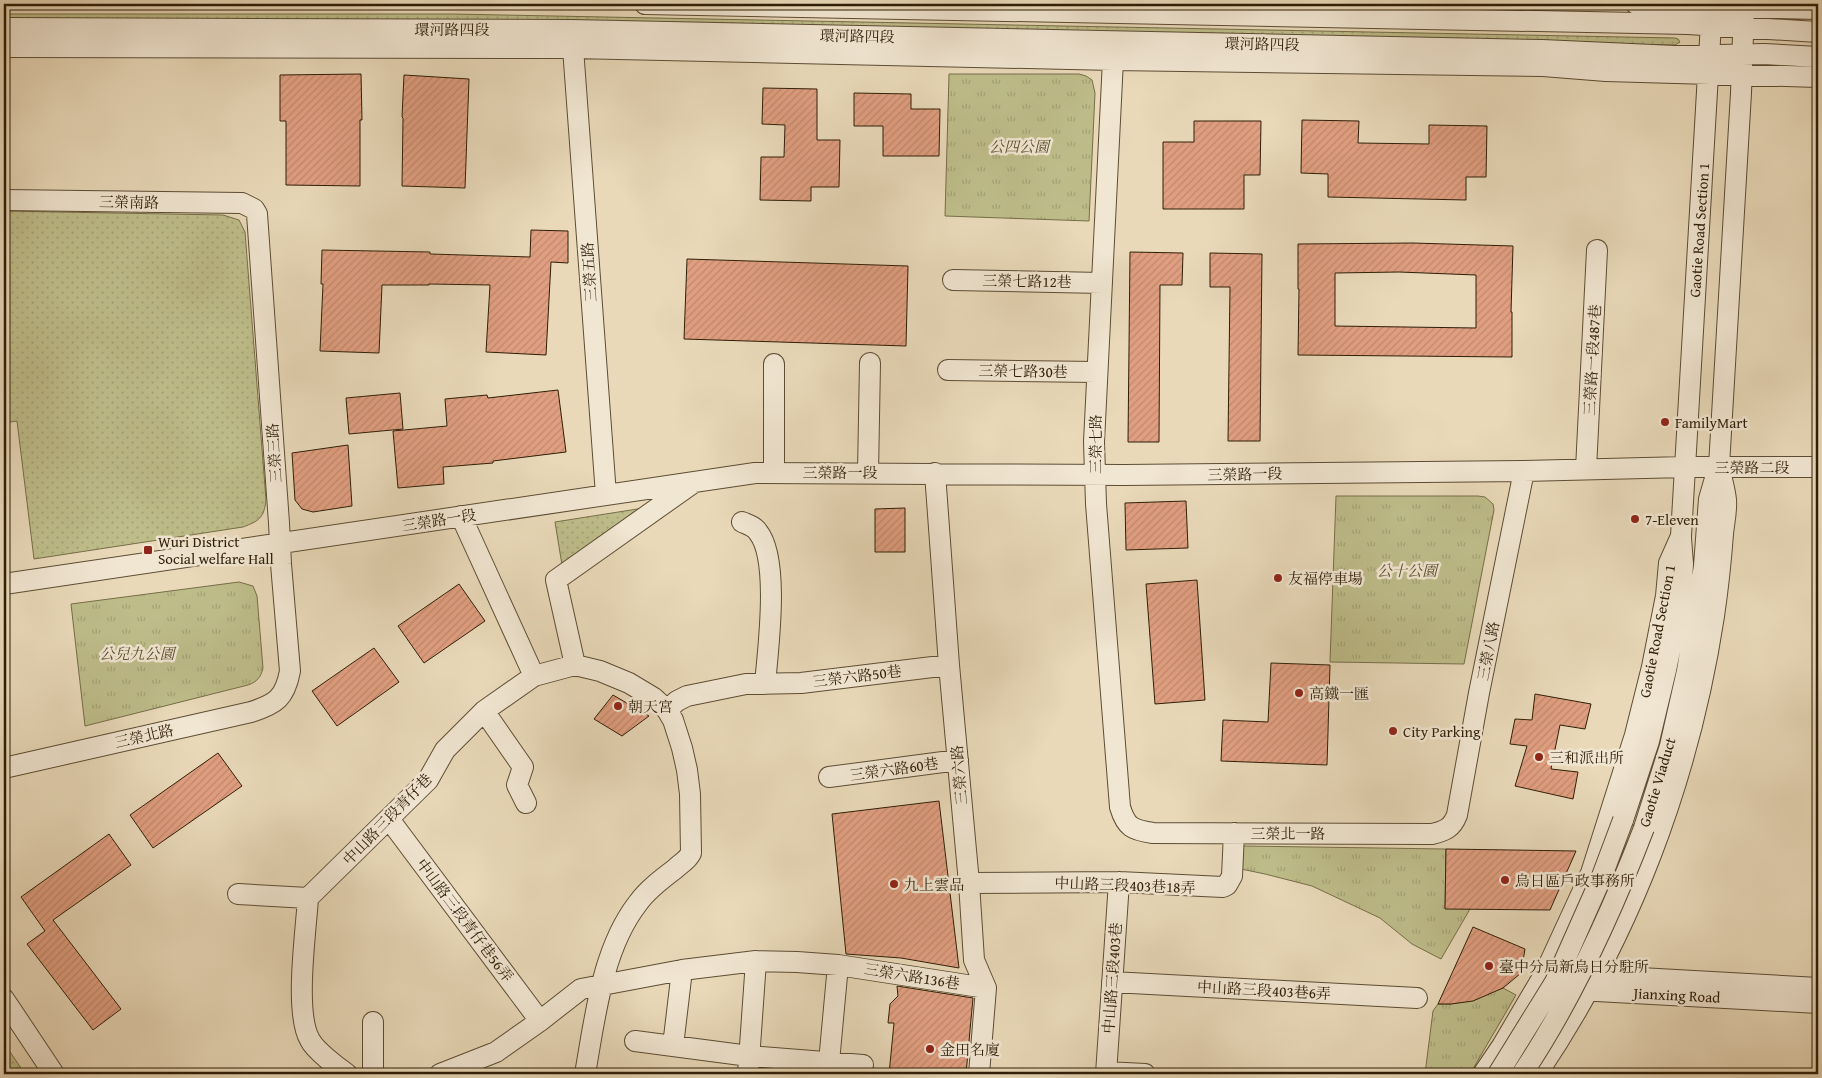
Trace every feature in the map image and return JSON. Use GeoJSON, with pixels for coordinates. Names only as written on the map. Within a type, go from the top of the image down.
{"type":"FeatureCollection","features":[{"type":"Feature","properties":{"kind":"street","name":"環河路四段"},"geometry":{"type":"LineString","coordinates":[[646,4],[1678,24],[1818,32]]}},
{"type":"Feature","properties":{"kind":"street"},"geometry":{"type":"LineString","coordinates":[[1636,4],[1818,9]]}},
{"type":"Feature","properties":{"kind":"street","name":"Gaotie Road Section 1"},"geometry":{"type":"LineString","coordinates":[[1483,1074],[1540,981],[1591,873],[1635,735],[1652,667],[1666,596],[1669,563],[1681,536],[1712,6]]}},
{"type":"Feature","properties":{"kind":"street"},"geometry":{"type":"LineString","coordinates":[[1537,1074],[1593,984],[1638,891],[1686,751],[1704,678],[1717,599],[1726,500],[1719,466],[1744,6]]}},
{"type":"Feature","properties":{"kind":"street","name":"環河路四段"},"geometry":{"type":"LineString","coordinates":[[4,28],[571,30],[1532,50],[1675,56],[1709,64]]}},
{"type":"Feature","properties":{"kind":"street","name":"環河路四段"},"geometry":{"type":"LineString","coordinates":[[4,47],[573,48],[1113,60],[1543,66],[1606,71],[1709,64]]}},
{"type":"Feature","properties":{"kind":"street","name":"三榮五路"},"geometry":{"type":"LineString","coordinates":[[573,48],[606,495]]}},
{"type":"Feature","properties":{"kind":"street"},"geometry":{"type":"LineString","coordinates":[[1709,64],[1742,64],[1818,57]]}},
{"type":"Feature","properties":{"kind":"street","name":"三榮七路"},"geometry":{"type":"LineString","coordinates":[[1113,60],[1094,442],[1120,807],[1128,826]]}},
{"type":"Feature","properties":{"kind":"street"},"geometry":{"type":"LineString","coordinates":[[1742,64],[1818,77]]}},
{"type":"Feature","properties":{"kind":"street","name":"三榮南路"},"geometry":{"type":"LineString","coordinates":[[4,200],[242,203],[254,208]]}},
{"type":"Feature","properties":{"kind":"street","name":"三榮三路"},"geometry":{"type":"LineString","coordinates":[[254,208],[258,220],[290,671],[288,685],[281,697]]}},
{"type":"Feature","properties":{"kind":"street","name":"三榮路一段487巷"},"geometry":{"type":"LineString","coordinates":[[1586,469],[1597,250]]}},
{"type":"Feature","properties":{"kind":"street","name":"三榮七路12巷"},"geometry":{"type":"LineString","coordinates":[[953,280],[1102,282]]}},
{"type":"Feature","properties":{"kind":"street"},"geometry":{"type":"LineString","coordinates":[[868,473],[870,363]]}},
{"type":"Feature","properties":{"kind":"street"},"geometry":{"type":"LineString","coordinates":[[774,364],[774,472]]}},
{"type":"Feature","properties":{"kind":"street","name":"三榮七路30巷"},"geometry":{"type":"LineString","coordinates":[[948,370],[1097,372]]}},
{"type":"Feature","properties":{"kind":"street","name":"Gaotie Viaduct"},"geometry":{"type":"LineString","coordinates":[[1522,1074],[1576,984],[1622,885],[1644,828],[1670,746],[1687,670],[1704,566],[1709,499],[1719,466]]}},
{"type":"Feature","properties":{"kind":"street","name":"三榮路二段"},"geometry":{"type":"LineString","coordinates":[[1685,467],[1818,466]]}},
{"type":"Feature","properties":{"kind":"street","name":"三榮路一段"},"geometry":{"type":"LineString","coordinates":[[4,584],[755,473],[1095,475],[1524,471],[1685,467]]}},
{"type":"Feature","properties":{"kind":"street","name":"三榮八路"},"geometry":{"type":"LineString","coordinates":[[1449,829],[1457,815],[1479,693],[1524,471]]}},
{"type":"Feature","properties":{"kind":"street","name":"三榮六路"},"geometry":{"type":"LineString","coordinates":[[935,473],[974,960],[986,988],[979,1074]]}},
{"type":"Feature","properties":{"kind":"street"},"geometry":{"type":"LineString","coordinates":[[575,665],[556,580],[697,481]]}},
{"type":"Feature","properties":{"kind":"street"},"geometry":{"type":"LineString","coordinates":[[461,516],[534,676]]}},
{"type":"Feature","properties":{"kind":"street"},"geometry":{"type":"LineString","coordinates":[[742,522],[754,527],[760,534],[767,555],[771,582],[765,684]]}},
{"type":"Feature","properties":{"kind":"street","name":"Gaotie Viaduct"},"geometry":{"type":"LineString","coordinates":[[1498,1074],[1555,982],[1602,876],[1623,820],[1649,741],[1666,670],[1680,598],[1683,564],[1681,536]]}},
{"type":"Feature","properties":{"kind":"street","name":"中山路三段青仔巷"},"geometry":{"type":"LineString","coordinates":[[308,898],[428,780],[445,750],[484,711],[534,676],[575,665],[600,671],[629,683],[654,698],[667,710],[673,720],[682,748],[690,794],[691,853],[688,859],[639,901],[627,919],[615,944],[601,986],[585,1074]]}},
{"type":"Feature","properties":{"kind":"street","name":"三榮六路50巷"},"geometry":{"type":"LineString","coordinates":[[667,710],[686,696],[746,684],[801,683],[949,665]]}},
{"type":"Feature","properties":{"kind":"street","name":"三榮北路"},"geometry":{"type":"LineString","coordinates":[[4,768],[251,712],[268,706],[281,697]]}},
{"type":"Feature","properties":{"kind":"street"},"geometry":{"type":"LineString","coordinates":[[484,711],[523,767],[517,785],[526,803]]}},
{"type":"Feature","properties":{"kind":"street","name":"三榮六路60巷"},"geometry":{"type":"LineString","coordinates":[[829,777],[958,760]]}},
{"type":"Feature","properties":{"kind":"street","name":"中山路三段青仔巷56弄"},"geometry":{"type":"LineString","coordinates":[[389,818],[540,1021]]}},
{"type":"Feature","properties":{"kind":"street","name":"三榮北一路"},"geometry":{"type":"LineString","coordinates":[[1128,826],[1140,831],[1153,832],[1234,833],[1432,834],[1449,829]]}},
{"type":"Feature","properties":{"kind":"street","name":"中山路三段403巷18弄"},"geometry":{"type":"LineString","coordinates":[[969,883],[1119,882],[1223,887],[1228,885],[1232,876],[1234,833]]}},
{"type":"Feature","properties":{"kind":"street","name":"中山路三段403巷"},"geometry":{"type":"LineString","coordinates":[[1106,1073],[1119,882]]}},
{"type":"Feature","properties":{"kind":"street"},"geometry":{"type":"LineString","coordinates":[[238,894],[308,898],[302,1016],[310,1041],[336,1067],[347,1074]]}},
{"type":"Feature","properties":{"kind":"street"},"geometry":{"type":"LineString","coordinates":[[749,1065],[756,961]]}},
{"type":"Feature","properties":{"kind":"street","name":"三榮六路136巷"},"geometry":{"type":"LineString","coordinates":[[601,986],[682,970],[756,961],[838,965],[986,988]]}},
{"type":"Feature","properties":{"kind":"street"},"geometry":{"type":"LineString","coordinates":[[829,1062],[838,965]]}},
{"type":"Feature","properties":{"kind":"street"},"geometry":{"type":"LineString","coordinates":[[673,1046],[682,970]]}},
{"type":"Feature","properties":{"kind":"street","name":"Jianxing Road"},"geometry":{"type":"LineString","coordinates":[[1540,981],[1818,1003]]}},
{"type":"Feature","properties":{"kind":"street","name":"中山路三段403巷6弄"},"geometry":{"type":"LineString","coordinates":[[1112,982],[1417,998]]}},
{"type":"Feature","properties":{"kind":"street","name":"Jianxing Road"},"geometry":{"type":"LineString","coordinates":[[1593,984],[1818,988]]}},
{"type":"Feature","properties":{"kind":"street"},"geometry":{"type":"LineString","coordinates":[[440,1074],[496,1052],[581,989],[601,986]]}},
{"type":"Feature","properties":{"kind":"street"},"geometry":{"type":"LineString","coordinates":[[4,999],[54,1074]]}},
{"type":"Feature","properties":{"kind":"street"},"geometry":{"type":"LineString","coordinates":[[373,1022],[373,1074]]}},
{"type":"Feature","properties":{"kind":"street"},"geometry":{"type":"LineString","coordinates":[[635,1041],[673,1046],[749,1065],[829,1062],[863,1065]]}},
{"type":"Feature","properties":{"kind":"street"},"geometry":{"type":"LineString","coordinates":[[1106,1073],[1145,1074]]}},
{"type":"Feature","properties":{"kind":"green space"},"geometry":{"type":"Polygon","coordinates":[[[4,14],[452,14],[1675,38],[1680,42],[1675,45],[452,22],[4,21],[4,14]]]}},
{"type":"Feature","properties":{"kind":"green space","name":"公四公園"},"geometry":{"type":"Polygon","coordinates":[[[949,74],[1079,74],[1092,80],[1095,93],[1089,221],[945,216],[949,74]]]}},
{"type":"Feature","properties":{"kind":"green space"},"geometry":{"type":"Polygon","coordinates":[[[4,211],[223,215],[239,220],[245,232],[266,500],[264,511],[257,521],[243,527],[34,559],[17,421],[4,423],[4,211]]]}},
{"type":"Feature","properties":{"kind":"green space","name":"公十公園"},"geometry":{"type":"Polygon","coordinates":[[[1336,496],[1478,496],[1485,497],[1493,504],[1494,510],[1464,664],[1330,662],[1336,496]]]}},
{"type":"Feature","properties":{"kind":"green space"},"geometry":{"type":"Polygon","coordinates":[[[650,507],[563,571],[555,522],[650,507]]]}},
{"type":"Feature","properties":{"kind":"green space","name":"公兒九公園"},"geometry":{"type":"Polygon","coordinates":[[[239,582],[253,586],[257,596],[263,668],[260,677],[256,681],[248,685],[85,726],[71,604],[239,582]]]}},
{"type":"Feature","properties":{"kind":"green space"},"geometry":{"type":"Polygon","coordinates":[[[1243,846],[1446,849],[1445,908],[1470,909],[1441,959],[1412,944],[1380,918],[1312,886],[1241,869],[1243,846]]]}},
{"type":"Feature","properties":{"kind":"green space"},"geometry":{"type":"Polygon","coordinates":[[[1503,988],[1516,995],[1470,1074],[1425,1074],[1433,1011],[1438,1004],[1451,1004],[1503,988]]]}},
{"type":"Feature","properties":{"kind":"green space"},"geometry":{"type":"Polygon","coordinates":[[[4,1043],[25,1074],[4,1074],[4,1043]]]}},
{"type":"Feature","properties":{"kind":"building"},"geometry":{"type":"Polygon","coordinates":[[[361,74],[360,186],[286,185],[286,121],[280,121],[280,75],[361,74]]]}},
{"type":"Feature","properties":{"kind":"building"},"geometry":{"type":"Polygon","coordinates":[[[404,75],[469,79],[465,188],[402,186],[404,75]]]}},
{"type":"Feature","properties":{"kind":"building"},"geometry":{"type":"Polygon","coordinates":[[[763,88],[817,89],[817,140],[840,140],[839,187],[811,187],[811,201],[760,200],[761,157],[784,157],[785,125],[762,124],[763,88]]]}},
{"type":"Feature","properties":{"kind":"building"},"geometry":{"type":"Polygon","coordinates":[[[854,93],[911,94],[911,109],[940,109],[939,156],[883,156],[883,126],[854,126],[854,93]]]}},
{"type":"Feature","properties":{"kind":"building"},"geometry":{"type":"Polygon","coordinates":[[[1302,120],[1359,121],[1358,143],[1429,144],[1429,125],[1487,126],[1486,177],[1466,177],[1466,200],[1328,197],[1328,174],[1301,173],[1302,120]]]}},
{"type":"Feature","properties":{"kind":"building"},"geometry":{"type":"Polygon","coordinates":[[[1194,121],[1261,121],[1260,175],[1244,175],[1244,209],[1163,209],[1163,142],[1194,142],[1194,121]]]}},
{"type":"Feature","properties":{"kind":"building"},"geometry":{"type":"Polygon","coordinates":[[[531,230],[568,231],[568,263],[551,262],[546,355],[486,352],[490,285],[382,285],[379,353],[320,351],[323,284],[321,284],[322,250],[430,252],[430,254],[530,257],[531,230]]]}},
{"type":"Feature","properties":{"kind":"building"},"geometry":{"type":"Polygon","coordinates":[[[1413,243],[1513,246],[1512,357],[1298,355],[1298,244],[1413,243]],[[1399,272],[1335,273],[1335,326],[1476,328],[1476,275],[1399,272]]]}},
{"type":"Feature","properties":{"kind":"building"},"geometry":{"type":"Polygon","coordinates":[[[1130,252],[1183,253],[1182,285],[1160,285],[1159,442],[1128,442],[1130,252]]]}},
{"type":"Feature","properties":{"kind":"building"},"geometry":{"type":"Polygon","coordinates":[[[1210,253],[1262,254],[1260,441],[1228,441],[1230,287],[1210,287],[1210,253]]]}},
{"type":"Feature","properties":{"kind":"building"},"geometry":{"type":"Polygon","coordinates":[[[687,259],[908,266],[906,346],[684,339],[687,259]]]}},
{"type":"Feature","properties":{"kind":"building"},"geometry":{"type":"Polygon","coordinates":[[[558,390],[566,452],[493,461],[493,463],[443,467],[444,484],[398,488],[393,431],[447,426],[445,399],[487,395],[488,398],[558,390]]]}},
{"type":"Feature","properties":{"kind":"building"},"geometry":{"type":"Polygon","coordinates":[[[400,393],[403,429],[349,434],[346,398],[400,393]]]}},
{"type":"Feature","properties":{"kind":"building"},"geometry":{"type":"Polygon","coordinates":[[[348,445],[352,506],[313,512],[302,509],[295,500],[292,453],[348,445]]]}},
{"type":"Feature","properties":{"kind":"building"},"geometry":{"type":"Polygon","coordinates":[[[1186,501],[1188,548],[1126,550],[1125,503],[1186,501]]]}},
{"type":"Feature","properties":{"kind":"building"},"geometry":{"type":"Polygon","coordinates":[[[905,508],[905,552],[875,552],[875,509],[905,508]]]}},
{"type":"Feature","properties":{"kind":"building"},"geometry":{"type":"Polygon","coordinates":[[[1197,580],[1205,700],[1155,704],[1146,584],[1197,580]]]}},
{"type":"Feature","properties":{"kind":"building"},"geometry":{"type":"Polygon","coordinates":[[[459,584],[485,621],[424,663],[398,626],[459,584]]]}},
{"type":"Feature","properties":{"kind":"building"},"geometry":{"type":"Polygon","coordinates":[[[374,648],[399,682],[337,726],[312,691],[374,648]]]}},
{"type":"Feature","properties":{"kind":"building","name":"高鐵一匯"},"geometry":{"type":"Polygon","coordinates":[[[1271,663],[1330,665],[1327,765],[1221,761],[1223,720],[1268,722],[1271,663]]]}},
{"type":"Feature","properties":{"kind":"building","name":"三和派出所"},"geometry":{"type":"Polygon","coordinates":[[[1535,694],[1591,704],[1585,729],[1560,725],[1551,769],[1578,772],[1573,799],[1515,786],[1527,746],[1510,744],[1515,719],[1532,720],[1535,694]]]}},
{"type":"Feature","properties":{"kind":"building","name":"朝天宮"},"geometry":{"type":"Polygon","coordinates":[[[613,695],[649,716],[622,736],[594,719],[613,695]]]}},
{"type":"Feature","properties":{"kind":"building"},"geometry":{"type":"Polygon","coordinates":[[[218,753],[242,786],[153,848],[130,815],[218,753]]]}},
{"type":"Feature","properties":{"kind":"building","name":"九上雲品"},"geometry":{"type":"Polygon","coordinates":[[[939,801],[959,968],[901,958],[846,954],[832,814],[939,801]]]}},
{"type":"Feature","properties":{"kind":"building"},"geometry":{"type":"Polygon","coordinates":[[[109,834],[131,865],[53,920],[121,1009],[93,1030],[27,944],[45,931],[21,897],[109,834]]]}},
{"type":"Feature","properties":{"kind":"building","name":"烏日區戶政事務所"},"geometry":{"type":"Polygon","coordinates":[[[1446,849],[1576,851],[1550,910],[1445,909],[1446,849]]]}},
{"type":"Feature","properties":{"kind":"building","name":"臺中分局新烏日分駐所"},"geometry":{"type":"Polygon","coordinates":[[[1473,927],[1525,949],[1521,973],[1503,988],[1473,1001],[1438,1004],[1473,927]]]}},
{"type":"Feature","properties":{"kind":"building","name":"金田名廈"},"geometry":{"type":"Polygon","coordinates":[[[897,986],[973,998],[966,1074],[889,1074],[894,1023],[888,1023],[890,1004],[898,996],[897,986]]]}},
{"type":"Feature","properties":{"kind":"place","name":"FamilyMart"},"geometry":{"type":"Point","coordinates":[1665,422]}},
{"type":"Feature","properties":{"kind":"place","name":"7-Eleven"},"geometry":{"type":"Point","coordinates":[1635,519]}},
{"type":"Feature","properties":{"kind":"place","name":"Wuri District Social welfare Hall"},"geometry":{"type":"Point","coordinates":[148,550]}},
{"type":"Feature","properties":{"kind":"place","name":"友福停車場"},"geometry":{"type":"Point","coordinates":[1278,578]}},
{"type":"Feature","properties":{"kind":"place","name":"高鐵一匯"},"geometry":{"type":"Point","coordinates":[1299,693]}},
{"type":"Feature","properties":{"kind":"place","name":"朝天宮"},"geometry":{"type":"Point","coordinates":[618,706]}},
{"type":"Feature","properties":{"kind":"place","name":"City Parking"},"geometry":{"type":"Point","coordinates":[1393,731]}},
{"type":"Feature","properties":{"kind":"place","name":"三和派出所"},"geometry":{"type":"Point","coordinates":[1539,757]}},
{"type":"Feature","properties":{"kind":"place","name":"烏日區戶政事務所"},"geometry":{"type":"Point","coordinates":[1505,880]}},
{"type":"Feature","properties":{"kind":"place","name":"九上雲品"},"geometry":{"type":"Point","coordinates":[894,884]}},
{"type":"Feature","properties":{"kind":"place","name":"臺中分局新烏日分駐所"},"geometry":{"type":"Point","coordinates":[1489,966]}},
{"type":"Feature","properties":{"kind":"place","name":"金田名廈"},"geometry":{"type":"Point","coordinates":[930,1049]}}]}
